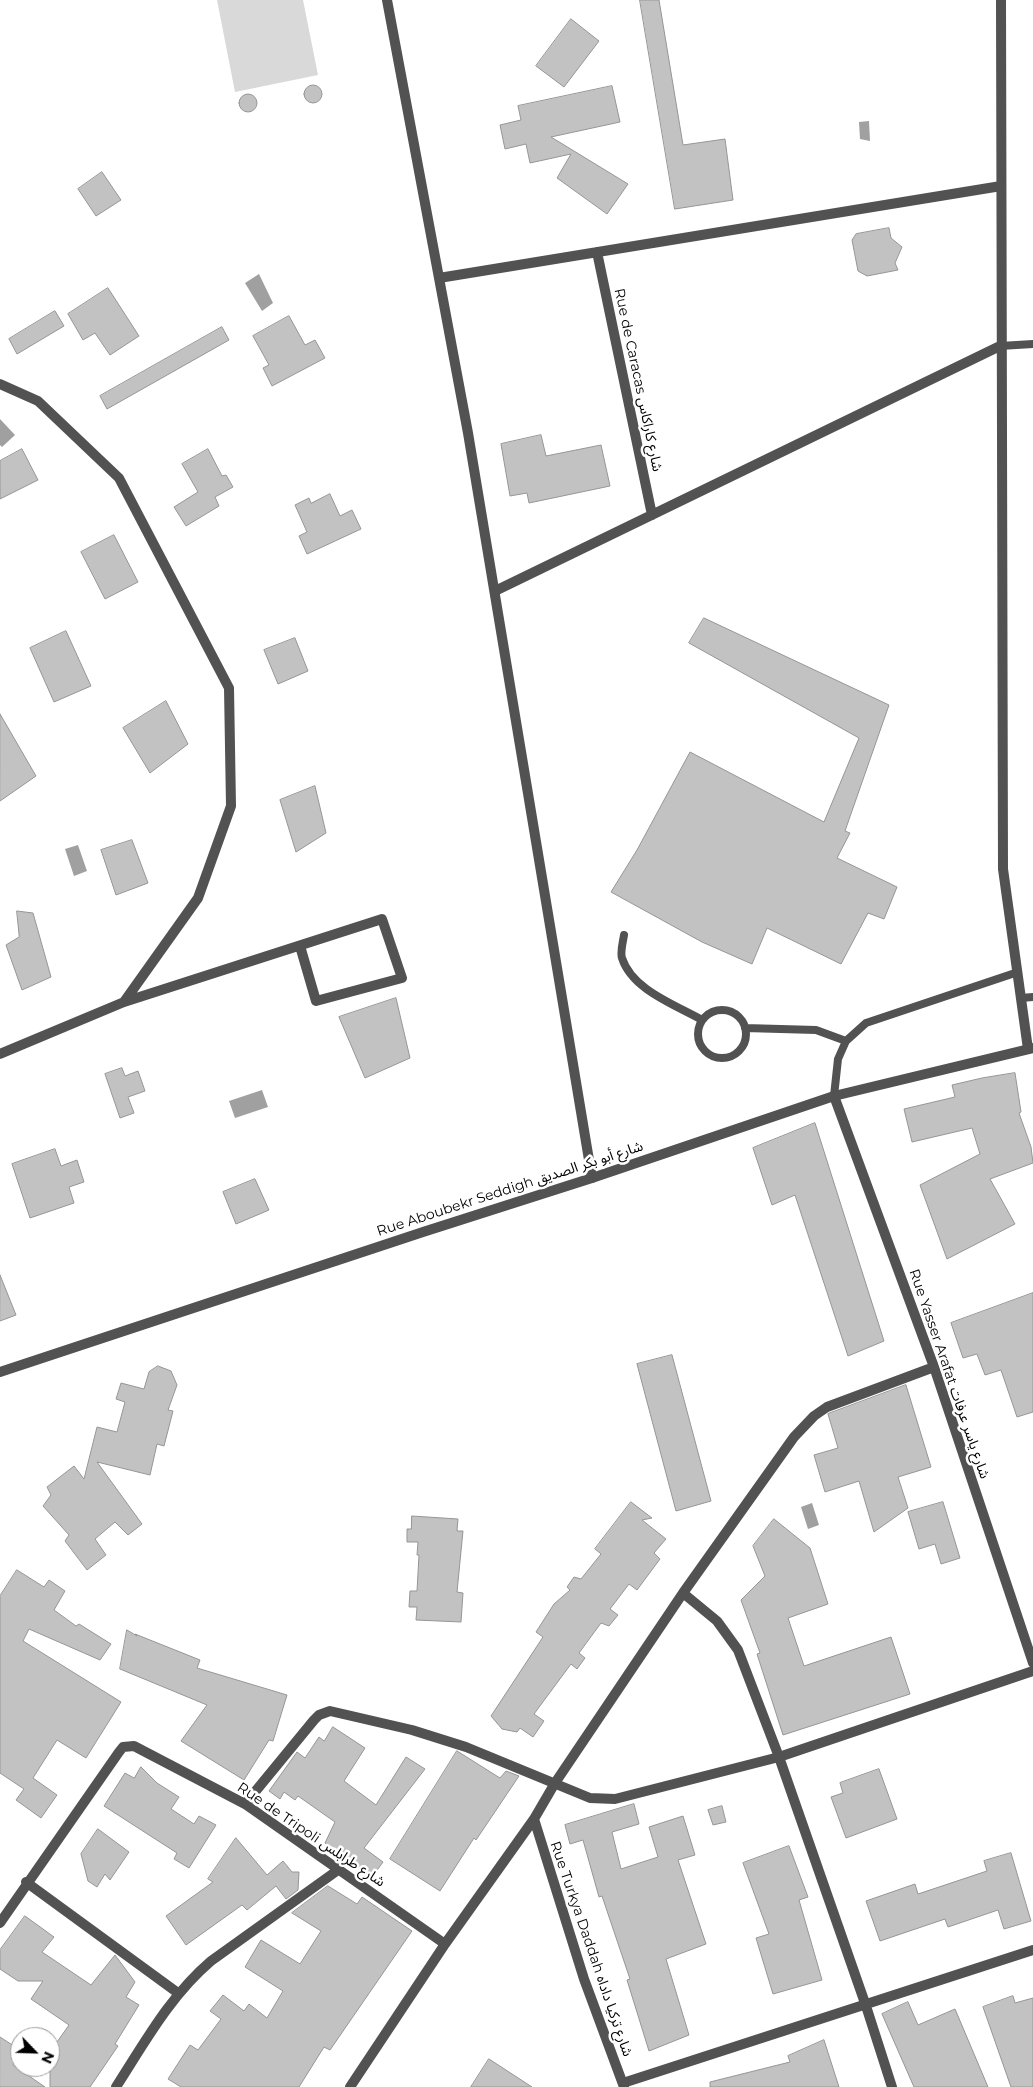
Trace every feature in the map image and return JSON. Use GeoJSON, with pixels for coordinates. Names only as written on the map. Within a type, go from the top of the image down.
{"type":"FeatureCollection","features":[{"type":"Feature","properties":{"kind":"street"},"geometry":{"type":"LineString","coordinates":[[387,0],[495,591],[592,1178]]}},
{"type":"Feature","properties":{"kind":"street"},"geometry":{"type":"LineString","coordinates":[[1001,0],[1000,346],[1003,869],[1030,1049]]}},
{"type":"Feature","properties":{"kind":"street"},"geometry":{"type":"LineString","coordinates":[[439,278],[1001,186]]}},
{"type":"Feature","properties":{"kind":"street","name":"Rue de Caracas شارع كاراكاس"},"geometry":{"type":"LineString","coordinates":[[597,252],[652,515]]}},
{"type":"Feature","properties":{"kind":"street"},"geometry":{"type":"LineString","coordinates":[[495,591],[1000,346]]}},
{"type":"Feature","properties":{"kind":"street"},"geometry":{"type":"LineString","coordinates":[[0,384],[38,401],[119,478],[229,688],[231,806],[198,898],[124,1002]]}},
{"type":"Feature","properties":{"kind":"street"},"geometry":{"type":"LineString","coordinates":[[0,1054],[124,1002],[382,919],[402,978],[316,1001],[300,946]]}},
{"type":"Feature","properties":{"kind":"street","name":"Rue Aboubekr Seddigh شارع أبو بكر الصديق"},"geometry":{"type":"LineString","coordinates":[[0,1372],[592,1178],[834,1096],[1030,1049]]}},
{"type":"Feature","properties":{"kind":"street","name":"Rue Yasser Arafat شارع ياسر عرفات"},"geometry":{"type":"LineString","coordinates":[[834,1096],[934,1367],[1033,1663]]}},
{"type":"Feature","properties":{"kind":"street"},"geometry":{"type":"LineString","coordinates":[[350,2087],[445,1944],[534,1819],[555,1784],[683,1593],[794,1437],[814,1416],[840,1400],[934,1367]]}},
{"type":"Feature","properties":{"kind":"street"},"geometry":{"type":"LineString","coordinates":[[683,1593],[717,1621],[738,1650],[779,1757],[866,2006],[892,2087]]}},
{"type":"Feature","properties":{"kind":"street"},"geometry":{"type":"LineString","coordinates":[[245,1804],[314,1720],[319,1715],[330,1710],[412,1730],[466,1747],[590,1798],[615,1799],[779,1757],[1033,1672]]}},
{"type":"Feature","properties":{"kind":"street","name":"Rue de Tripoli شارع طرابلس"},"geometry":{"type":"LineString","coordinates":[[26,1882],[119,1752],[128,1745],[134,1746],[245,1804],[445,1944]]}},
{"type":"Feature","properties":{"kind":"street","name":"Rue Turkya Daddah شارع تركيا داداه"},"geometry":{"type":"LineString","coordinates":[[534,1819],[584,1979],[623,2085]]}},
{"type":"Feature","properties":{"kind":"street"},"geometry":{"type":"LineString","coordinates":[[116,2087],[178,1993],[211,1961],[338,1870]]}},
{"type":"Feature","properties":{"kind":"street"},"geometry":{"type":"LineString","coordinates":[[0,1923],[26,1882],[178,1993]]}},
{"type":"Feature","properties":{"kind":"street"},"geometry":{"type":"LineString","coordinates":[[623,2085],[1033,1950]]}},
{"type":"Feature","properties":{"kind":"lane"},"geometry":{"type":"LineString","coordinates":[[1000,346],[1033,344]]}},
{"type":"Feature","properties":{"kind":"lane"},"geometry":{"type":"LineString","coordinates":[[624,935],[621,957],[630,974],[644,987],[702,1020]]}},
{"type":"Feature","properties":{"kind":"lane"},"geometry":{"type":"LineString","coordinates":[[834,1096],[838,1059],[846,1041],[866,1023],[1018,972]]}},
{"type":"Feature","properties":{"kind":"lane"},"geometry":{"type":"LineString","coordinates":[[1021,998],[1033,996]]}},
{"type":"Feature","properties":{"kind":"lane"},"geometry":{"type":"LineString","coordinates":[[720,1010],[731,1012],[740,1018],[745,1028],[746,1038],[742,1048],[733,1056],[723,1059],[712,1057],[701,1046],[698,1030],[702,1020],[710,1013],[720,1010]]}},
{"type":"Feature","properties":{"kind":"lane"},"geometry":{"type":"LineString","coordinates":[[745,1028],[816,1030],[846,1041]]}},
{"type":"Feature","properties":{"kind":"shaded area"},"geometry":{"type":"Polygon","coordinates":[[[217,0],[303,0],[318,75],[235,92],[217,0]]]}},
{"type":"Feature","properties":{"kind":"shaded area"},"geometry":{"type":"Polygon","coordinates":[[[869,121],[870,141],[860,139],[859,122],[869,121]]]}},
{"type":"Feature","properties":{"kind":"shaded area"},"geometry":{"type":"Polygon","coordinates":[[[259,274],[273,303],[262,311],[245,283],[259,274]]]}},
{"type":"Feature","properties":{"kind":"shaded area"},"geometry":{"type":"Polygon","coordinates":[[[0,419],[15,435],[2,447],[0,445],[0,419]]]}},
{"type":"Feature","properties":{"kind":"shaded area"},"geometry":{"type":"Polygon","coordinates":[[[78,845],[87,871],[74,876],[65,849],[78,845]]]}},
{"type":"Feature","properties":{"kind":"shaded area"},"geometry":{"type":"Polygon","coordinates":[[[262,1090],[268,1107],[235,1118],[229,1101],[262,1090]]]}},
{"type":"Feature","properties":{"kind":"shaded area"},"geometry":{"type":"Polygon","coordinates":[[[812,1503],[819,1525],[808,1529],[801,1507],[812,1503]]]}},
{"type":"Feature","properties":{"kind":"building"},"geometry":{"type":"Polygon","coordinates":[[[640,0],[659,0],[683,145],[725,139],[733,200],[675,209],[640,0]]]}},
{"type":"Feature","properties":{"kind":"building"},"geometry":{"type":"Polygon","coordinates":[[[571,19],[599,41],[564,87],[536,66],[571,19]]]}},
{"type":"Feature","properties":{"kind":"building"},"geometry":{"type":"Polygon","coordinates":[[[313,85],[319,88],[322,94],[319,100],[313,103],[307,100],[304,94],[307,88],[313,85]]]}},
{"type":"Feature","properties":{"kind":"building"},"geometry":{"type":"Polygon","coordinates":[[[612,86],[620,122],[551,137],[628,184],[607,214],[557,178],[571,154],[530,163],[526,144],[505,149],[500,125],[521,120],[518,106],[612,86]]]}},
{"type":"Feature","properties":{"kind":"building"},"geometry":{"type":"Polygon","coordinates":[[[248,94],[254,97],[257,103],[254,109],[248,112],[242,109],[239,103],[242,97],[248,94]]]}},
{"type":"Feature","properties":{"kind":"building"},"geometry":{"type":"Polygon","coordinates":[[[102,172],[121,200],[96,216],[78,189],[102,172]]]}},
{"type":"Feature","properties":{"kind":"building"},"geometry":{"type":"Polygon","coordinates":[[[889,228],[891,238],[902,247],[895,263],[898,270],[867,276],[858,271],[852,240],[856,234],[889,228]]]}},
{"type":"Feature","properties":{"kind":"building"},"geometry":{"type":"Polygon","coordinates":[[[108,288],[139,336],[110,355],[95,333],[83,340],[68,314],[108,288]]]}},
{"type":"Feature","properties":{"kind":"building"},"geometry":{"type":"Polygon","coordinates":[[[55,311],[64,326],[17,354],[9,339],[55,311]]]}},
{"type":"Feature","properties":{"kind":"building"},"geometry":{"type":"Polygon","coordinates":[[[289,316],[305,345],[315,340],[325,358],[272,386],[263,368],[269,365],[253,336],[289,316]]]}},
{"type":"Feature","properties":{"kind":"building"},"geometry":{"type":"Polygon","coordinates":[[[222,327],[229,340],[107,409],[100,396],[222,327]]]}},
{"type":"Feature","properties":{"kind":"building"},"geometry":{"type":"Polygon","coordinates":[[[541,435],[546,456],[601,445],[610,486],[529,503],[527,493],[510,496],[501,444],[541,435]]]}},
{"type":"Feature","properties":{"kind":"building"},"geometry":{"type":"Polygon","coordinates":[[[22,449],[38,480],[0,499],[0,461],[22,449]]]}},
{"type":"Feature","properties":{"kind":"building"},"geometry":{"type":"Polygon","coordinates":[[[208,449],[222,476],[226,475],[233,487],[215,497],[219,506],[186,526],[174,507],[198,492],[182,464],[208,449]]]}},
{"type":"Feature","properties":{"kind":"building"},"geometry":{"type":"Polygon","coordinates":[[[330,494],[340,516],[352,510],[361,529],[307,554],[299,536],[307,532],[295,505],[309,498],[311,503],[330,494]]]}},
{"type":"Feature","properties":{"kind":"building"},"geometry":{"type":"Polygon","coordinates":[[[114,535],[138,582],[105,599],[81,552],[114,535]]]}},
{"type":"Feature","properties":{"kind":"building"},"geometry":{"type":"Polygon","coordinates":[[[704,618],[889,705],[845,831],[850,833],[837,858],[897,887],[884,919],[868,913],[841,964],[767,928],[752,964],[702,942],[611,892],[637,850],[690,752],[824,822],[859,738],[689,643],[704,618]]]}},
{"type":"Feature","properties":{"kind":"building"},"geometry":{"type":"Polygon","coordinates":[[[66,631],[91,686],[54,702],[30,648],[66,631]]]}},
{"type":"Feature","properties":{"kind":"building"},"geometry":{"type":"Polygon","coordinates":[[[295,638],[308,671],[278,684],[264,650],[295,638]]]}},
{"type":"Feature","properties":{"kind":"building"},"geometry":{"type":"Polygon","coordinates":[[[166,701],[188,744],[150,773],[123,728],[166,701]]]}},
{"type":"Feature","properties":{"kind":"building"},"geometry":{"type":"Polygon","coordinates":[[[0,714],[36,776],[0,801],[0,714]]]}},
{"type":"Feature","properties":{"kind":"building"},"geometry":{"type":"Polygon","coordinates":[[[315,786],[326,833],[296,852],[280,800],[315,786]]]}},
{"type":"Feature","properties":{"kind":"building"},"geometry":{"type":"Polygon","coordinates":[[[132,840],[148,883],[116,895],[101,850],[132,840]]]}},
{"type":"Feature","properties":{"kind":"building"},"geometry":{"type":"Polygon","coordinates":[[[17,911],[33,913],[51,977],[22,990],[6,945],[19,937],[17,911]]]}},
{"type":"Feature","properties":{"kind":"building"},"geometry":{"type":"Polygon","coordinates":[[[396,998],[410,1058],[365,1078],[339,1017],[396,998]]]}},
{"type":"Feature","properties":{"kind":"building"},"geometry":{"type":"Polygon","coordinates":[[[122,1068],[125,1076],[138,1071],[145,1091],[128,1097],[134,1113],[120,1118],[105,1074],[122,1068]]]}},
{"type":"Feature","properties":{"kind":"building"},"geometry":{"type":"Polygon","coordinates":[[[1015,1073],[1021,1112],[1019,1113],[1031,1147],[1033,1163],[990,1179],[1015,1224],[947,1259],[920,1185],[980,1154],[972,1128],[912,1142],[904,1109],[955,1097],[952,1085],[1015,1073]]]}},
{"type":"Feature","properties":{"kind":"building"},"geometry":{"type":"Polygon","coordinates":[[[815,1123],[884,1341],[848,1356],[795,1195],[772,1205],[753,1148],[815,1123]]]}},
{"type":"Feature","properties":{"kind":"building"},"geometry":{"type":"Polygon","coordinates":[[[55,1149],[61,1166],[77,1160],[84,1182],[69,1187],[74,1203],[30,1218],[12,1164],[55,1149]]]}},
{"type":"Feature","properties":{"kind":"building"},"geometry":{"type":"Polygon","coordinates":[[[255,1179],[269,1210],[236,1224],[223,1192],[255,1179]]]}},
{"type":"Feature","properties":{"kind":"building"},"geometry":{"type":"Polygon","coordinates":[[[0,1275],[16,1315],[0,1321],[0,1275]]]}},
{"type":"Feature","properties":{"kind":"building"},"geometry":{"type":"Polygon","coordinates":[[[1033,1293],[1033,1412],[1017,1417],[1001,1370],[985,1375],[977,1354],[963,1358],[951,1323],[1033,1293]]]}},
{"type":"Feature","properties":{"kind":"building"},"geometry":{"type":"Polygon","coordinates":[[[672,1355],[711,1501],[676,1511],[637,1364],[672,1355]]]}},
{"type":"Feature","properties":{"kind":"building"},"geometry":{"type":"Polygon","coordinates":[[[158,1366],[171,1371],[177,1385],[168,1410],[173,1411],[164,1446],[157,1444],[150,1475],[97,1462],[142,1524],[128,1535],[115,1522],[95,1539],[106,1555],[87,1570],[65,1541],[69,1535],[43,1506],[51,1495],[47,1487],[74,1466],[84,1479],[97,1427],[117,1432],[125,1402],[116,1399],[121,1383],[144,1389],[149,1372],[158,1366]]]}},
{"type":"Feature","properties":{"kind":"building"},"geometry":{"type":"Polygon","coordinates":[[[906,1385],[931,1467],[898,1477],[908,1508],[874,1532],[859,1481],[825,1492],[814,1455],[838,1448],[828,1414],[906,1385]]]}},
{"type":"Feature","properties":{"kind":"building"},"geometry":{"type":"Polygon","coordinates":[[[631,1502],[652,1518],[642,1520],[666,1539],[654,1553],[660,1559],[637,1590],[629,1584],[610,1609],[618,1615],[609,1626],[601,1623],[579,1653],[585,1658],[577,1669],[571,1664],[534,1714],[544,1721],[533,1737],[520,1728],[517,1732],[502,1729],[491,1716],[543,1637],[536,1632],[554,1604],[570,1590],[567,1587],[574,1577],[581,1579],[601,1554],[595,1549],[631,1502]]]}},
{"type":"Feature","properties":{"kind":"building"},"geometry":{"type":"Polygon","coordinates":[[[943,1502],[960,1558],[941,1564],[935,1544],[919,1549],[908,1512],[943,1502]]]}},
{"type":"Feature","properties":{"kind":"building"},"geometry":{"type":"Polygon","coordinates":[[[412,1516],[458,1519],[457,1531],[463,1531],[457,1592],[463,1593],[461,1622],[416,1620],[417,1607],[409,1607],[410,1591],[417,1591],[419,1555],[417,1555],[418,1542],[407,1542],[407,1529],[411,1529],[412,1516]]]}},
{"type":"Feature","properties":{"kind":"building"},"geometry":{"type":"Polygon","coordinates":[[[774,1519],[810,1548],[828,1604],[788,1618],[804,1666],[891,1637],[910,1694],[783,1735],[757,1654],[760,1653],[741,1600],[765,1576],[753,1546],[774,1519]]]}},
{"type":"Feature","properties":{"kind":"building"},"geometry":{"type":"Polygon","coordinates":[[[17,1570],[44,1587],[49,1580],[65,1591],[54,1610],[76,1626],[79,1624],[111,1644],[100,1660],[29,1629],[23,1641],[121,1702],[86,1758],[57,1740],[33,1778],[57,1795],[41,1818],[16,1800],[24,1789],[0,1773],[0,1596],[17,1570]]]}},
{"type":"Feature","properties":{"kind":"building"},"geometry":{"type":"Polygon","coordinates":[[[127,1630],[137,1636],[135,1634],[200,1660],[197,1668],[287,1695],[273,1741],[269,1740],[244,1780],[181,1741],[207,1705],[120,1669],[127,1630]]]}},
{"type":"Feature","properties":{"kind":"building"},"geometry":{"type":"Polygon","coordinates":[[[333,1727],[365,1748],[344,1781],[376,1805],[406,1757],[425,1769],[364,1848],[383,1862],[372,1877],[325,1843],[335,1822],[298,1796],[295,1800],[284,1792],[280,1799],[269,1791],[297,1752],[305,1758],[319,1737],[324,1741],[333,1727]]]}},
{"type":"Feature","properties":{"kind":"building"},"geometry":{"type":"Polygon","coordinates":[[[457,1751],[500,1778],[506,1771],[519,1776],[476,1840],[474,1838],[440,1891],[390,1859],[457,1751]]]}},
{"type":"Feature","properties":{"kind":"building"},"geometry":{"type":"Polygon","coordinates":[[[141,1767],[157,1783],[179,1797],[171,1809],[194,1824],[199,1816],[216,1825],[189,1868],[174,1859],[177,1853],[104,1806],[125,1773],[134,1778],[141,1767]]]}},
{"type":"Feature","properties":{"kind":"building"},"geometry":{"type":"Polygon","coordinates":[[[879,1769],[897,1819],[846,1838],[831,1797],[843,1793],[840,1783],[879,1769]]]}},
{"type":"Feature","properties":{"kind":"building"},"geometry":{"type":"Polygon","coordinates":[[[634,1804],[639,1824],[612,1832],[621,1869],[658,1857],[649,1827],[683,1816],[695,1855],[678,1860],[706,1944],[666,1959],[689,2035],[649,2051],[627,1980],[630,1979],[602,1896],[599,1897],[583,1840],[570,1844],[565,1825],[634,1804]]]}},
{"type":"Feature","properties":{"kind":"building"},"geometry":{"type":"Polygon","coordinates":[[[722,1806],[726,1822],[713,1825],[708,1810],[722,1806]]]}},
{"type":"Feature","properties":{"kind":"building"},"geometry":{"type":"Polygon","coordinates":[[[98,1829],[129,1852],[110,1880],[105,1874],[97,1887],[88,1881],[81,1854],[98,1829]]]}},
{"type":"Feature","properties":{"kind":"building"},"geometry":{"type":"Polygon","coordinates":[[[236,1838],[267,1875],[283,1861],[292,1872],[299,1872],[298,1890],[286,1899],[276,1886],[247,1910],[242,1905],[186,1945],[166,1916],[213,1882],[208,1879],[236,1838]]]}},
{"type":"Feature","properties":{"kind":"building"},"geometry":{"type":"Polygon","coordinates":[[[789,1846],[808,1897],[799,1900],[822,1980],[773,1994],[756,1938],[769,1934],[743,1863],[789,1846]]]}},
{"type":"Feature","properties":{"kind":"building"},"geometry":{"type":"Polygon","coordinates":[[[1011,1853],[1031,1921],[1004,1929],[998,1910],[948,1927],[945,1919],[880,1941],[866,1901],[915,1884],[918,1894],[987,1871],[984,1861],[1011,1853]]]}},
{"type":"Feature","properties":{"kind":"building"},"geometry":{"type":"Polygon","coordinates":[[[328,1886],[357,1904],[362,1897],[412,1931],[330,2050],[324,2047],[299,2087],[181,2087],[168,2079],[190,2045],[198,2050],[221,2019],[210,2011],[223,1995],[244,2011],[249,2004],[267,2018],[283,1991],[245,1967],[261,1940],[300,1964],[321,1931],[292,1913],[328,1886]]]}},
{"type":"Feature","properties":{"kind":"building"},"geometry":{"type":"Polygon","coordinates":[[[25,1916],[54,1937],[42,1952],[91,1985],[115,1955],[135,1982],[126,1997],[139,2005],[115,2044],[118,2046],[90,2087],[50,2087],[50,2077],[60,2077],[60,2038],[69,2025],[31,1999],[43,1981],[18,1981],[0,1969],[0,1950],[25,1916]]]}},
{"type":"Feature","properties":{"kind":"building"},"geometry":{"type":"Polygon","coordinates":[[[1013,1996],[1015,2003],[1033,1998],[1033,2087],[1011,2087],[983,2007],[1013,1996]]]}},
{"type":"Feature","properties":{"kind":"building"},"geometry":{"type":"Polygon","coordinates":[[[908,2002],[918,2025],[955,2009],[988,2087],[914,2087],[882,2014],[908,2002]]]}},
{"type":"Feature","properties":{"kind":"building"},"geometry":{"type":"Polygon","coordinates":[[[0,2037],[10,2044],[10,2077],[30,2077],[45,2087],[0,2087],[0,2037]]]}},
{"type":"Feature","properties":{"kind":"building"},"geometry":{"type":"Polygon","coordinates":[[[824,2040],[839,2087],[710,2087],[710,2082],[790,2062],[788,2056],[824,2040]]]}},
{"type":"Feature","properties":{"kind":"building"},"geometry":{"type":"Polygon","coordinates":[[[489,2059],[532,2087],[471,2087],[489,2059]]]}}]}
